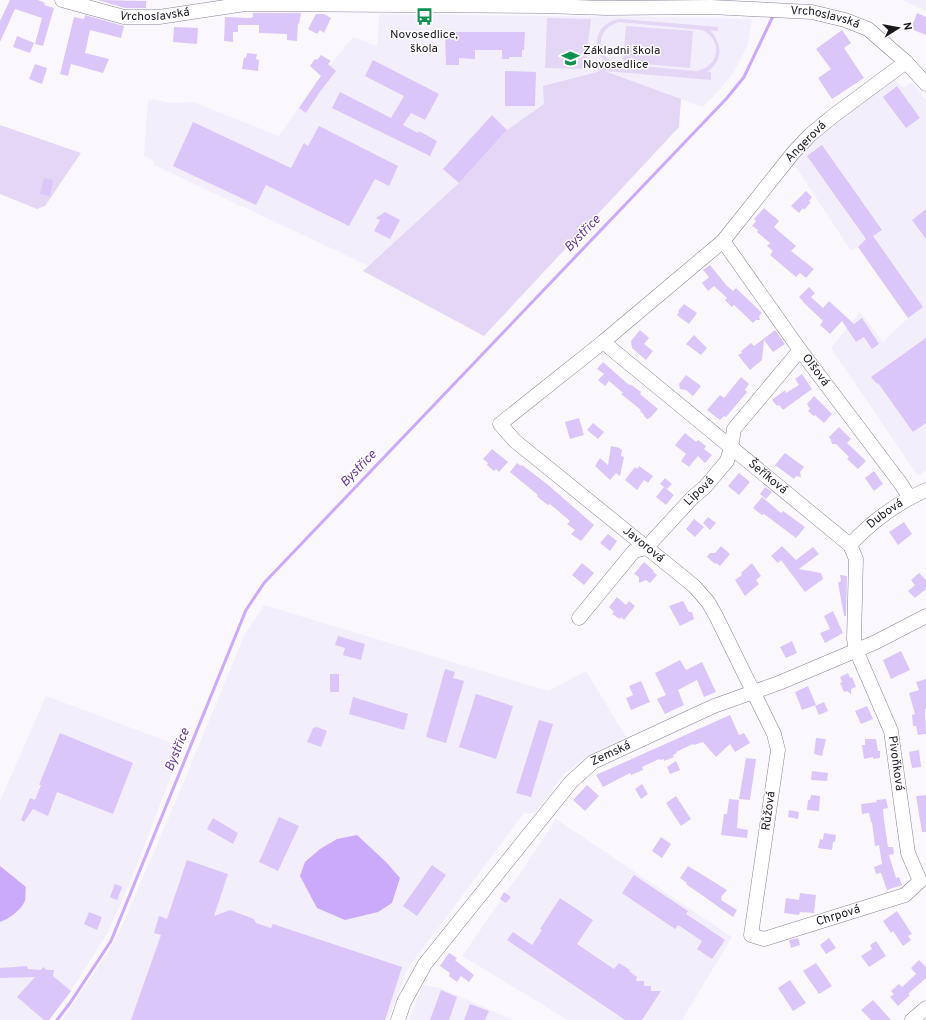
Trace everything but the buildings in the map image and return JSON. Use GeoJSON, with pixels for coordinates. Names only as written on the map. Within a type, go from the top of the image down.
{"type":"FeatureCollection","features":[{"type":"Feature","properties":{"kind":"street","name":"Vrchoslavská"},"geometry":{"type":"LineString","coordinates":[[62,0],[124,17],[158,17],[194,6],[245,2],[327,2],[378,6],[544,3],[607,8],[711,7],[812,12],[845,20],[868,30],[886,43],[926,84]]}},
{"type":"Feature","properties":{"kind":"street","name":"Angerová"},"geometry":{"type":"LineString","coordinates":[[500,424],[603,342],[723,241],[793,153],[810,135],[833,116],[906,62]]}},
{"type":"Feature","properties":{"kind":"street","name":"Olšová"},"geometry":{"type":"LineString","coordinates":[[723,241],[800,350],[910,498]]}},
{"type":"Feature","properties":{"kind":"street","name":"Šeříková"},"geometry":{"type":"LineString","coordinates":[[603,342],[850,545]]}},
{"type":"Feature","properties":{"kind":"street","name":"Lipová"},"geometry":{"type":"LineString","coordinates":[[579,618],[634,551],[646,548],[693,497],[705,487],[727,461],[734,429],[800,350]]}},
{"type":"Feature","properties":{"kind":"street","name":"Javorová"},"geometry":{"type":"LineString","coordinates":[[500,424],[515,441],[694,586],[708,602],[716,616],[753,692]]}},
{"type":"Feature","properties":{"kind":"street","name":"Dubová"},"geometry":{"type":"LineString","coordinates":[[850,545],[862,532],[896,506],[926,490]]}},
{"type":"Feature","properties":{"kind":"street"},"geometry":{"type":"LineString","coordinates":[[850,545],[856,559],[854,639],[856,650]]}},
{"type":"Feature","properties":{"kind":"street","name":"Zemská"},"geometry":{"type":"LineString","coordinates":[[398,1020],[404,1002],[425,964],[571,782],[593,762],[714,706],[779,683],[876,642],[926,616]]}},
{"type":"Feature","properties":{"kind":"street","name":"Pivoňková"},"geometry":{"type":"LineString","coordinates":[[856,650],[891,731],[908,853],[923,881]]}},
{"type":"Feature","properties":{"kind":"street","name":"Růžová"},"geometry":{"type":"LineString","coordinates":[[751,935],[778,750],[774,734],[753,692]]}},
{"type":"Feature","properties":{"kind":"street","name":"Chrpová"},"geometry":{"type":"LineString","coordinates":[[751,935],[764,939],[905,895],[923,881]]}},
{"type":"Feature","properties":{"kind":"street"},"geometry":{"type":"LineString","coordinates":[[912,1020],[926,1008]]}},
{"type":"Feature","properties":{"kind":"shaded area"},"geometry":{"type":"Polygon","coordinates":[[[902,0],[926,0],[926,11],[902,0]]]}},
{"type":"Feature","properties":{"kind":"shaded area"},"geometry":{"type":"Polygon","coordinates":[[[379,14],[752,19],[747,47],[733,73],[703,107],[603,70],[544,104],[507,130],[459,183],[369,266],[154,165],[154,161],[144,156],[148,99],[173,103],[193,102],[279,136],[316,82],[353,37],[376,46],[378,42],[379,14]]]}},
{"type":"Feature","properties":{"kind":"shaded area"},"geometry":{"type":"Polygon","coordinates":[[[547,18],[591,19],[585,69],[545,68],[547,18]]]}},
{"type":"Feature","properties":{"kind":"shaded area"},"geometry":{"type":"Polygon","coordinates":[[[621,19],[718,27],[718,31],[710,30],[719,46],[719,57],[713,68],[707,72],[711,72],[711,80],[605,71],[681,99],[679,127],[484,336],[363,271],[459,183],[507,130],[544,104],[543,86],[601,71],[598,70],[598,63],[606,63],[598,49],[598,35],[606,24],[621,19]],[[619,22],[611,25],[602,36],[601,49],[604,55],[617,64],[696,71],[710,64],[716,53],[714,40],[709,34],[702,30],[619,22]]]}},
{"type":"Feature","properties":{"kind":"shaded area"},"geometry":{"type":"Polygon","coordinates":[[[626,26],[693,31],[690,68],[623,62],[626,26]]]}},
{"type":"Feature","properties":{"kind":"shaded area"},"geometry":{"type":"Polygon","coordinates":[[[893,78],[903,88],[912,82],[926,101],[926,470],[918,476],[831,348],[860,312],[883,342],[908,318],[858,247],[851,251],[794,164],[833,124],[893,78]]]}},
{"type":"Feature","properties":{"kind":"shaded area"},"geometry":{"type":"Polygon","coordinates":[[[0,125],[81,153],[45,206],[37,209],[0,194],[0,125]]]}},
{"type":"Feature","properties":{"kind":"shaded area"},"geometry":{"type":"Polygon","coordinates":[[[264,605],[548,691],[586,671],[626,737],[587,756],[564,774],[535,813],[524,813],[407,970],[388,1020],[62,1020],[108,953],[125,919],[244,636],[264,605]]]}},
{"type":"Feature","properties":{"kind":"shaded area"},"geometry":{"type":"Polygon","coordinates":[[[46,696],[182,747],[133,875],[108,932],[71,991],[49,1020],[0,1020],[0,801],[46,696]]]}},
{"type":"Feature","properties":{"kind":"shaded area"},"geometry":{"type":"Polygon","coordinates":[[[556,819],[732,937],[682,1020],[568,1020],[462,956],[501,900],[500,899],[517,878],[556,819]]]}},
{"type":"Feature","properties":{"kind":"shaded area"},"geometry":{"type":"Polygon","coordinates":[[[357,835],[386,862],[400,878],[392,903],[378,912],[345,920],[317,908],[300,876],[305,862],[320,849],[337,839],[357,835]]]}},
{"type":"Feature","properties":{"kind":"shaded area"},"geometry":{"type":"Polygon","coordinates":[[[0,866],[26,887],[25,901],[21,908],[7,919],[0,922],[0,866]]]}},
{"type":"Feature","properties":{"kind":"shaded area"},"geometry":{"type":"Polygon","coordinates":[[[423,985],[441,988],[513,1020],[409,1020],[423,985]]]}},
{"type":"Feature","properties":{"kind":"waterway","name":"Bystřice"},"geometry":{"type":"LineString","coordinates":[[57,1020],[111,941],[246,610],[264,583],[727,98],[744,77],[774,14]]}},
{"type":"Feature","properties":{"kind":"place","name":"Novosedlice, škola"},"geometry":{"type":"Point","coordinates":[424,16]}},
{"type":"Feature","properties":{"kind":"place","name":"Základni škola Novosedlice"},"geometry":{"type":"Point","coordinates":[570,58]}}]}
